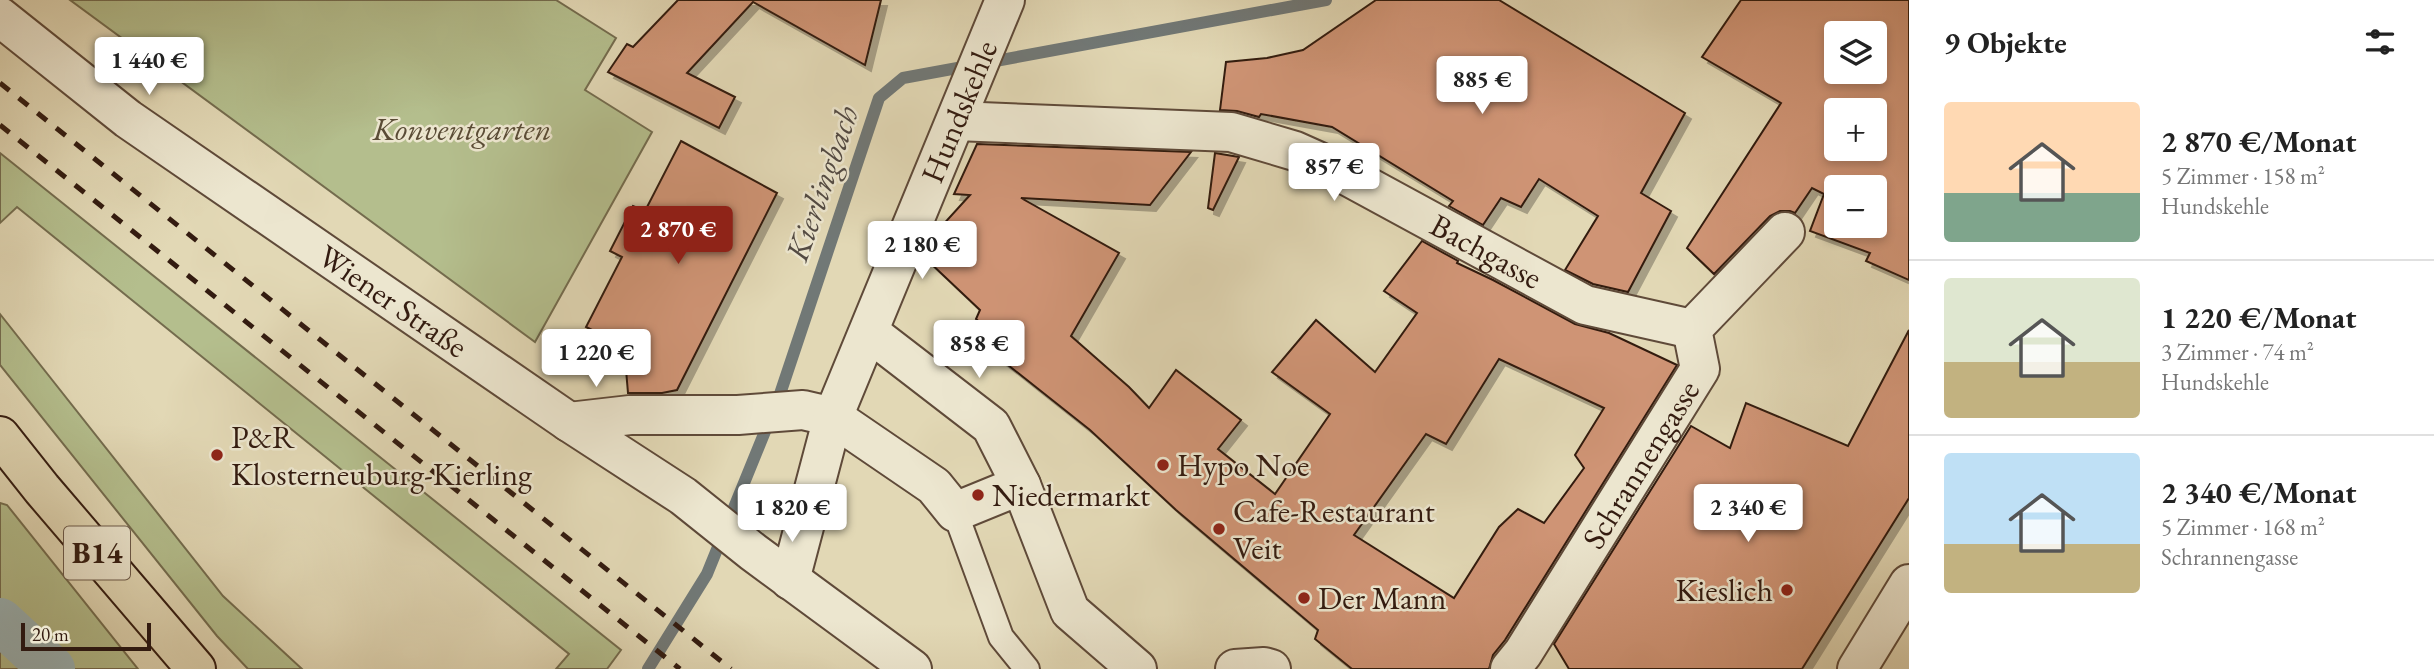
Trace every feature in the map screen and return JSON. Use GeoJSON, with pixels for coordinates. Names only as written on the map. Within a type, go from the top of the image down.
{"type":"FeatureCollection","features":[{"type":"Feature","properties":{"kind":"main road","name":"B14"},"geometry":{"type":"LineString","coordinates":[[0,436],[196,669]]}},
{"type":"Feature","properties":{"kind":"street","name":"Hundskehle"},"geometry":{"type":"LineString","coordinates":[[790,580],[818,413],[869,332],[1005,0]]}},
{"type":"Feature","properties":{"kind":"street","name":"Wiener Straße"},"geometry":{"type":"LineString","coordinates":[[0,17],[128,119],[569,422],[683,496],[790,580]]}},
{"type":"Feature","properties":{"kind":"street","name":"Bachgasse"},"geometry":{"type":"LineString","coordinates":[[961,108],[1231,132],[1295,151],[1333,168],[1585,305],[1692,329]]}},
{"type":"Feature","properties":{"kind":"street","name":"Schrannengasse"},"geometry":{"type":"LineString","coordinates":[[1510,669],[1523,653],[1700,369],[1692,329],[1785,232]]}},
{"type":"Feature","properties":{"kind":"street"},"geometry":{"type":"LineString","coordinates":[[869,332],[991,426],[1021,485],[1070,611],[1137,669]]}},
{"type":"Feature","properties":{"kind":"street"},"geometry":{"type":"LineString","coordinates":[[569,422],[630,415],[818,413],[934,486],[954,512],[1021,485]]}},
{"type":"Feature","properties":{"kind":"street"},"geometry":{"type":"LineString","coordinates":[[790,580],[912,669]]}},
{"type":"Feature","properties":{"kind":"street"},"geometry":{"type":"LineString","coordinates":[[1857,669],[1909,584]]}},
{"type":"Feature","properties":{"kind":"lane"},"geometry":{"type":"LineString","coordinates":[[954,512],[1001,637],[1027,669]]}},
{"type":"Feature","properties":{"kind":"green space","name":"Konventgarten"},"geometry":{"type":"Polygon","coordinates":[[[70,0],[556,0],[616,38],[585,90],[652,132],[535,342],[70,0]]]}},
{"type":"Feature","properties":{"kind":"green space"},"geometry":{"type":"Polygon","coordinates":[[[0,153],[621,650],[607,669],[556,669],[569,654],[17,207],[0,223],[0,153]]]}},
{"type":"Feature","properties":{"kind":"green space"},"geometry":{"type":"Polygon","coordinates":[[[0,314],[223,596],[302,669],[248,669],[217,636],[0,365],[0,314]]]}},
{"type":"Feature","properties":{"kind":"green space"},"geometry":{"type":"Polygon","coordinates":[[[0,503],[7,505],[138,669],[0,669],[0,503]]]}},
{"type":"Feature","properties":{"kind":"building"},"geometry":{"type":"Polygon","coordinates":[[[678,0],[881,0],[865,65],[753,2],[687,73],[735,97],[719,128],[608,72],[627,44],[633,47],[678,0]]]}},
{"type":"Feature","properties":{"kind":"building"},"geometry":{"type":"Polygon","coordinates":[[[1376,0],[1499,0],[1685,113],[1641,193],[1671,211],[1628,292],[1593,284],[1565,270],[1598,216],[1539,179],[1521,207],[1501,198],[1483,225],[1449,206],[1453,201],[1332,127],[1261,114],[1259,117],[1220,110],[1226,62],[1267,58],[1303,50],[1376,0]]]}},
{"type":"Feature","properties":{"kind":"building"},"geometry":{"type":"Polygon","coordinates":[[[1741,0],[1909,0],[1909,280],[1866,261],[1870,253],[1829,238],[1887,238],[1887,175],[1824,175],[1824,194],[1812,188],[1795,213],[1780,211],[1770,216],[1714,274],[1687,248],[1781,103],[1702,57],[1741,0]]]}},
{"type":"Feature","properties":{"kind":"building"},"geometry":{"type":"Polygon","coordinates":[[[681,141],[777,193],[677,390],[628,393],[624,346],[586,327],[622,257],[610,251],[633,206],[645,211],[681,141]]]}},
{"type":"Feature","properties":{"kind":"building"},"geometry":{"type":"Polygon","coordinates":[[[977,144],[1191,152],[1150,205],[1021,198],[1119,253],[1071,336],[1149,408],[1176,370],[1241,420],[1218,449],[1275,494],[1330,414],[1272,372],[1316,320],[1375,372],[1417,313],[1384,291],[1422,241],[1458,261],[1457,263],[1575,324],[1609,333],[1677,365],[1493,655],[1489,669],[1352,669],[1315,639],[1318,630],[1176,510],[1090,430],[989,350],[998,338],[976,319],[980,310],[926,259],[944,237],[939,229],[970,195],[954,194],[977,144]],[[1499,359],[1446,444],[1426,434],[1354,535],[1454,598],[1499,527],[1518,509],[1544,523],[1584,468],[1575,455],[1604,408],[1499,359]]]}},
{"type":"Feature","properties":{"kind":"building"},"geometry":{"type":"Polygon","coordinates":[[[1215,153],[1239,157],[1213,210],[1208,208],[1215,153]]]}},
{"type":"Feature","properties":{"kind":"building"},"geometry":{"type":"Polygon","coordinates":[[[1824,194],[1824,236],[1810,231],[1824,194]]]}},
{"type":"Feature","properties":{"kind":"building"},"geometry":{"type":"Polygon","coordinates":[[[1909,330],[1909,498],[1802,669],[1569,669],[1554,644],[1691,426],[1730,448],[1746,403],[1848,446],[1909,330]]]}},
{"type":"Feature","properties":{"kind":"waterway","name":"Kierlingbach"},"geometry":{"type":"LineString","coordinates":[[648,669],[707,574],[779,397],[879,98],[903,78],[1326,0]]}},
{"type":"Feature","properties":{"kind":"waterway"},"geometry":{"type":"LineString","coordinates":[[0,621],[52,669]]}},
{"type":"Feature","properties":{"kind":"railway"},"geometry":{"type":"LineString","coordinates":[[0,83],[731,669]]}},
{"type":"Feature","properties":{"kind":"railway"},"geometry":{"type":"LineString","coordinates":[[0,125],[680,669]]}},
{"type":"Feature","properties":{"kind":"place","name":"P&R Klosterneuburg-Kierling"},"geometry":{"type":"Point","coordinates":[217,455]}},
{"type":"Feature","properties":{"kind":"place","name":"Hypo Noe"},"geometry":{"type":"Point","coordinates":[1163,465]}},
{"type":"Feature","properties":{"kind":"place","name":"Niedermarkt"},"geometry":{"type":"Point","coordinates":[978,495]}},
{"type":"Feature","properties":{"kind":"place","name":"Cafe-Restaurant Veit"},"geometry":{"type":"Point","coordinates":[1219,529]}},
{"type":"Feature","properties":{"kind":"place","name":"Kieslich"},"geometry":{"type":"Point","coordinates":[1787,590]}},
{"type":"Feature","properties":{"kind":"place","name":"Der Mann"},"geometry":{"type":"Point","coordinates":[1304,598]}}]}
